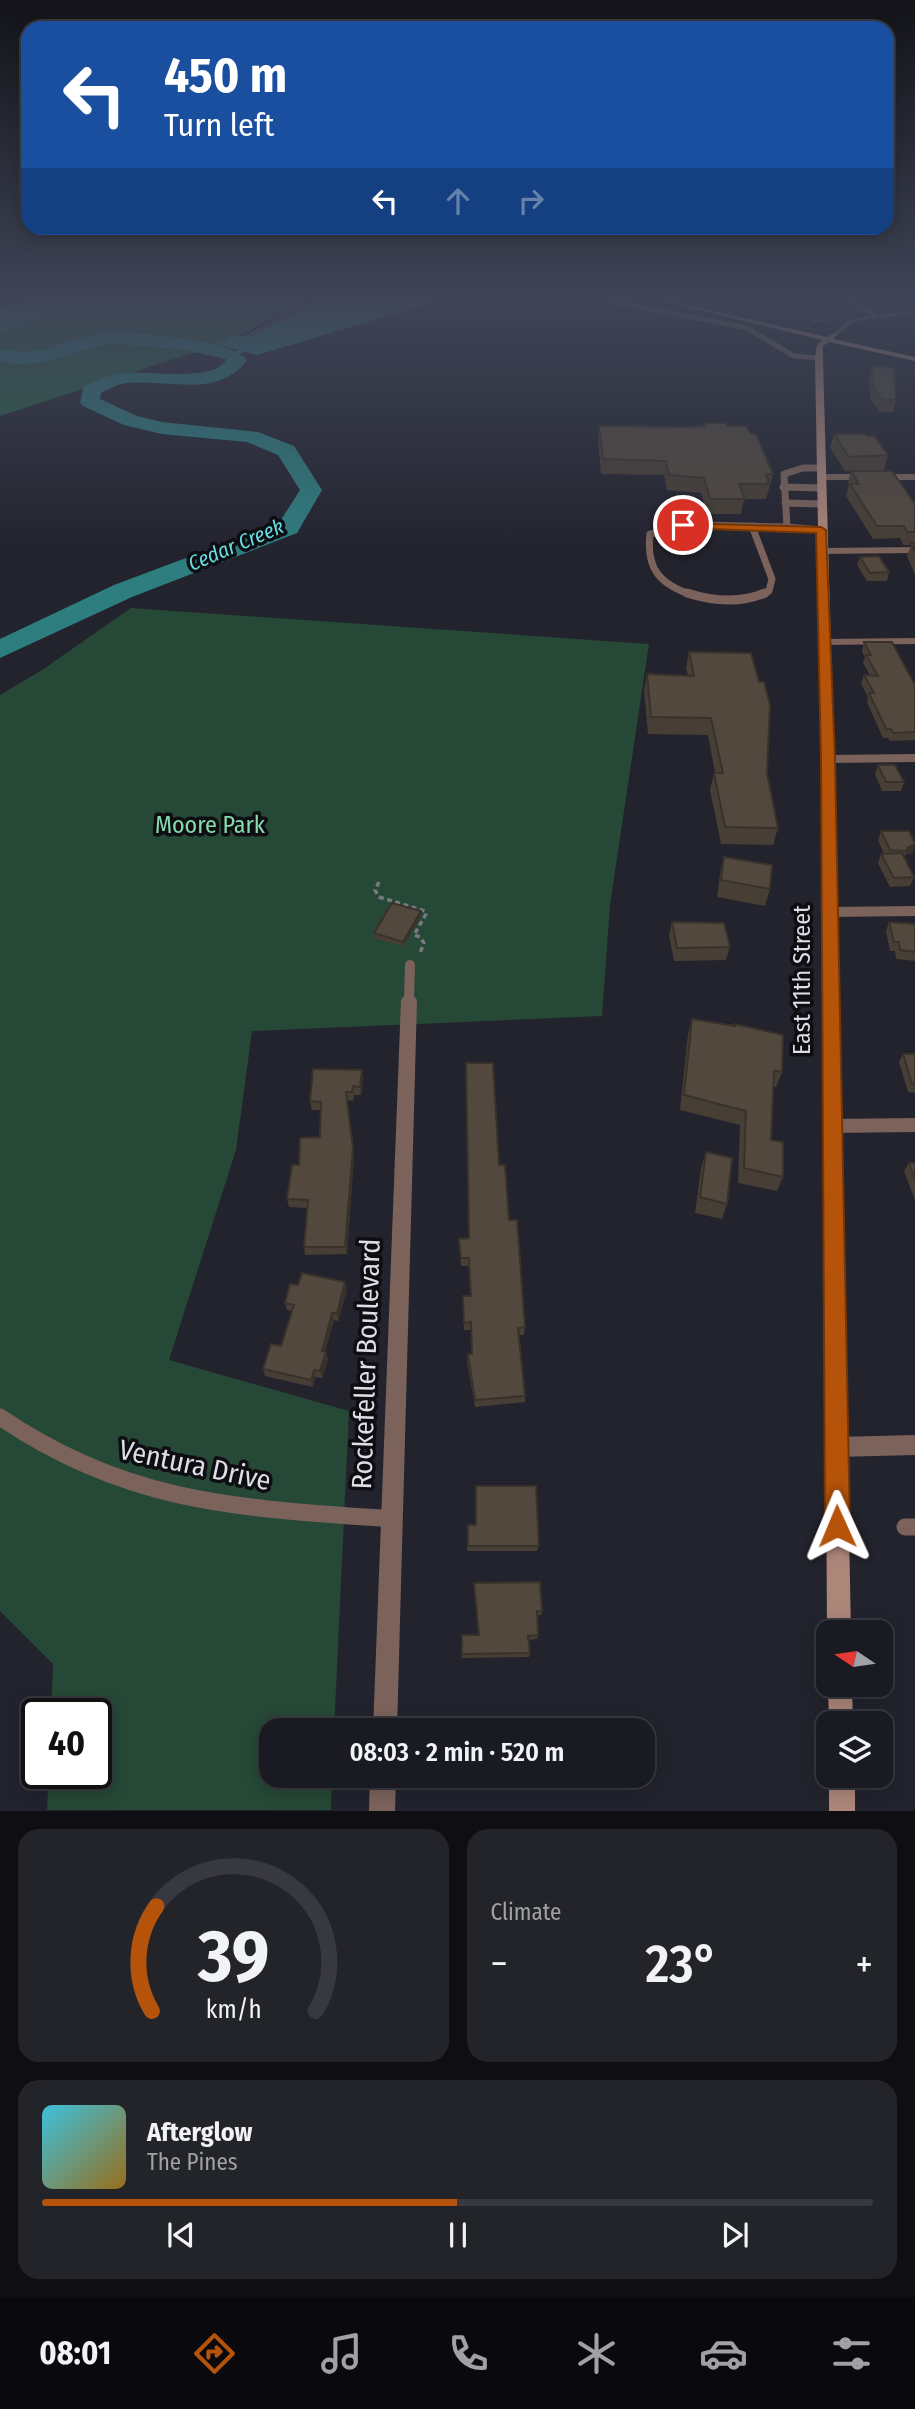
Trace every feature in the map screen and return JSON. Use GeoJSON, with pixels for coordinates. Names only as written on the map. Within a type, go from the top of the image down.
{"type":"FeatureCollection","features":[{"type":"Feature","properties":{"kind":"street","name":"East 11th Street"},"geometry":{"type":"LineString","coordinates":[[819,386],[828,759],[839,1620]]}},
{"type":"Feature","properties":{"kind":"street"},"geometry":{"type":"LineString","coordinates":[[821,484],[915,477]]}},
{"type":"Feature","properties":{"kind":"street"},"geometry":{"type":"LineString","coordinates":[[822,551],[915,550]]}},
{"type":"Feature","properties":{"kind":"street"},"geometry":{"type":"LineString","coordinates":[[824,642],[915,641]]}},
{"type":"Feature","properties":{"kind":"street"},"geometry":{"type":"LineString","coordinates":[[828,759],[915,758]]}},
{"type":"Feature","properties":{"kind":"street"},"geometry":{"type":"LineString","coordinates":[[830,912],[915,911]]}},
{"type":"Feature","properties":{"kind":"street","name":"Rockefeller Boulevard"},"geometry":{"type":"LineString","coordinates":[[385,1718],[409,1000]]}},
{"type":"Feature","properties":{"kind":"street"},"geometry":{"type":"LineString","coordinates":[[831,1126],[915,1125]]}},
{"type":"Feature","properties":{"kind":"street"},"geometry":{"type":"LineString","coordinates":[[836,1447],[915,1445]]}},
{"type":"Feature","properties":{"kind":"street"},"geometry":{"type":"LineString","coordinates":[[382,1811],[383,1788]]}},
{"type":"Feature","properties":{"kind":"street"},"geometry":{"type":"LineString","coordinates":[[842,1788],[842,1811]]}},
{"type":"Feature","properties":{"kind":"lane"},"geometry":{"type":"LineString","coordinates":[[786,527],[784,474],[791,470],[821,484]]}},
{"type":"Feature","properties":{"kind":"lane"},"geometry":{"type":"LineString","coordinates":[[783,487],[821,484]]}},
{"type":"Feature","properties":{"kind":"lane"},"geometry":{"type":"LineString","coordinates":[[785,503],[821,484]]}},
{"type":"Feature","properties":{"kind":"lane"},"geometry":{"type":"LineString","coordinates":[[752,526],[772,579],[769,591],[760,597],[730,599],[694,595],[658,578],[649,563],[647,550],[650,534],[667,528],[683,525],[752,526],[786,527],[821,530]]}},
{"type":"Feature","properties":{"kind":"lane"},"geometry":{"type":"LineString","coordinates":[[409,1000],[410,965]]}},
{"type":"Feature","properties":{"kind":"lane","name":"Ventura Drive"},"geometry":{"type":"LineString","coordinates":[[0,1417],[51,1448],[133,1484],[214,1502],[392,1519]]}},
{"type":"Feature","properties":{"kind":"path"},"geometry":{"type":"LineString","coordinates":[[379,882],[375,890],[379,897],[425,911],[426,914],[414,935],[420,937],[424,943],[422,951],[410,965]]}},
{"type":"Feature","properties":{"kind":"green space","name":"Moore Park"},"geometry":{"type":"Polygon","coordinates":[[[131,608],[649,644],[610,905],[602,1016],[252,1031],[236,1150],[169,1360],[349,1411],[335,1718],[259,1718],[259,1788],[332,1788],[331,1810],[47,1810],[48,1789],[112,1789],[112,1698],[52,1698],[53,1664],[0,1611],[0,695],[42,670],[131,608]]]}},
{"type":"Feature","properties":{"kind":"shaded area"},"geometry":{"type":"Polygon","coordinates":[[[0,386],[93,386],[0,416],[0,386]]]}},
{"type":"Feature","properties":{"kind":"building"},"geometry":{"type":"Polygon","coordinates":[[[895,386],[896,400],[883,400],[873,387],[895,386]]]}},
{"type":"Feature","properties":{"kind":"building"},"geometry":{"type":"Polygon","coordinates":[[[705,423],[746,426],[751,434],[756,434],[773,474],[766,474],[769,484],[739,484],[745,499],[710,499],[704,478],[669,475],[666,461],[603,459],[599,426],[687,427],[706,426],[705,423]]]}},
{"type":"Feature","properties":{"kind":"building"},"geometry":{"type":"Polygon","coordinates":[[[834,434],[874,436],[888,455],[849,457],[834,434]]]}},
{"type":"Feature","properties":{"kind":"building"},"geometry":{"type":"Polygon","coordinates":[[[851,471],[892,471],[915,504],[915,532],[907,532],[904,526],[877,526],[850,484],[859,484],[851,471]]]}},
{"type":"Feature","properties":{"kind":"building"},"geometry":{"type":"Polygon","coordinates":[[[879,556],[889,572],[870,573],[860,557],[879,556]]]}},
{"type":"Feature","properties":{"kind":"building"},"geometry":{"type":"Polygon","coordinates":[[[864,642],[892,642],[915,685],[915,732],[893,733],[891,729],[886,729],[869,693],[874,693],[864,675],[878,676],[866,655],[871,655],[864,642]]]}},
{"type":"Feature","properties":{"kind":"building"},"geometry":{"type":"Polygon","coordinates":[[[689,652],[751,653],[759,682],[764,682],[770,705],[767,773],[778,828],[725,827],[714,773],[723,773],[711,718],[651,717],[647,674],[694,676],[689,652]]]}},
{"type":"Feature","properties":{"kind":"building"},"geometry":{"type":"Polygon","coordinates":[[[878,765],[895,765],[904,782],[886,782],[878,765]]]}},
{"type":"Feature","properties":{"kind":"building"},"geometry":{"type":"Polygon","coordinates":[[[881,831],[909,831],[915,844],[907,848],[907,851],[890,850],[881,831]]]}},
{"type":"Feature","properties":{"kind":"building"},"geometry":{"type":"Polygon","coordinates":[[[902,853],[914,877],[894,878],[881,854],[902,853]]]}},
{"type":"Feature","properties":{"kind":"building"},"geometry":{"type":"Polygon","coordinates":[[[724,857],[772,865],[770,889],[721,880],[724,857]]]}},
{"type":"Feature","properties":{"kind":"building"},"geometry":{"type":"Polygon","coordinates":[[[392,903],[421,911],[403,942],[374,933],[392,903]]]}},
{"type":"Feature","properties":{"kind":"building"},"geometry":{"type":"Polygon","coordinates":[[[672,922],[724,923],[730,947],[677,948],[672,922]]]}},
{"type":"Feature","properties":{"kind":"building"},"geometry":{"type":"Polygon","coordinates":[[[889,922],[915,924],[915,952],[900,950],[899,942],[894,942],[889,922]]]}},
{"type":"Feature","properties":{"kind":"building"},"geometry":{"type":"Polygon","coordinates":[[[692,1019],[735,1024],[783,1035],[782,1072],[774,1071],[771,1140],[783,1142],[783,1177],[744,1168],[746,1111],[684,1095],[692,1019]]]}},
{"type":"Feature","properties":{"kind":"building"},"geometry":{"type":"Polygon","coordinates":[[[903,1054],[915,1054],[915,1084],[912,1084],[903,1054]]]}},
{"type":"Feature","properties":{"kind":"building"},"geometry":{"type":"Polygon","coordinates":[[[466,1063],[493,1063],[499,1165],[505,1165],[509,1220],[517,1220],[525,1327],[518,1328],[525,1396],[475,1400],[468,1354],[472,1354],[471,1322],[464,1323],[463,1296],[471,1296],[469,1258],[461,1258],[459,1239],[469,1238],[466,1063]]]}},
{"type":"Feature","properties":{"kind":"building"},"geometry":{"type":"Polygon","coordinates":[[[313,1069],[362,1070],[360,1087],[353,1086],[352,1092],[346,1092],[353,1148],[345,1247],[304,1247],[308,1200],[287,1199],[292,1165],[299,1165],[300,1138],[320,1137],[321,1102],[310,1101],[313,1069]]]}},
{"type":"Feature","properties":{"kind":"building"},"geometry":{"type":"Polygon","coordinates":[[[706,1152],[732,1158],[727,1204],[700,1197],[706,1152]]]}},
{"type":"Feature","properties":{"kind":"building"},"geometry":{"type":"Polygon","coordinates":[[[909,1163],[915,1163],[915,1179],[909,1163]]]}},
{"type":"Feature","properties":{"kind":"building"},"geometry":{"type":"Polygon","coordinates":[[[302,1273],[345,1282],[337,1313],[332,1313],[320,1371],[314,1370],[311,1380],[263,1369],[271,1344],[281,1346],[294,1305],[285,1303],[290,1284],[298,1285],[302,1273]]]}},
{"type":"Feature","properties":{"kind":"building"},"geometry":{"type":"Polygon","coordinates":[[[476,1486],[536,1486],[539,1546],[468,1546],[468,1525],[476,1525],[476,1486]]]}},
{"type":"Feature","properties":{"kind":"building"},"geometry":{"type":"Polygon","coordinates":[[[540,1582],[542,1611],[537,1611],[538,1635],[528,1636],[530,1653],[462,1654],[462,1635],[479,1635],[474,1583],[540,1582]]]}},
{"type":"Feature","properties":{"kind":"waterway","name":"Cedar Creek"},"geometry":{"type":"LineString","coordinates":[[0,650],[123,591],[288,528],[311,490],[286,451],[251,436],[162,428],[131,421],[90,402],[91,390],[100,386]]}},
{"type":"Feature","properties":{"kind":"route"},"geometry":{"type":"LineString","coordinates":[[683,525],[821,530],[828,759],[837,1526]]}}]}
